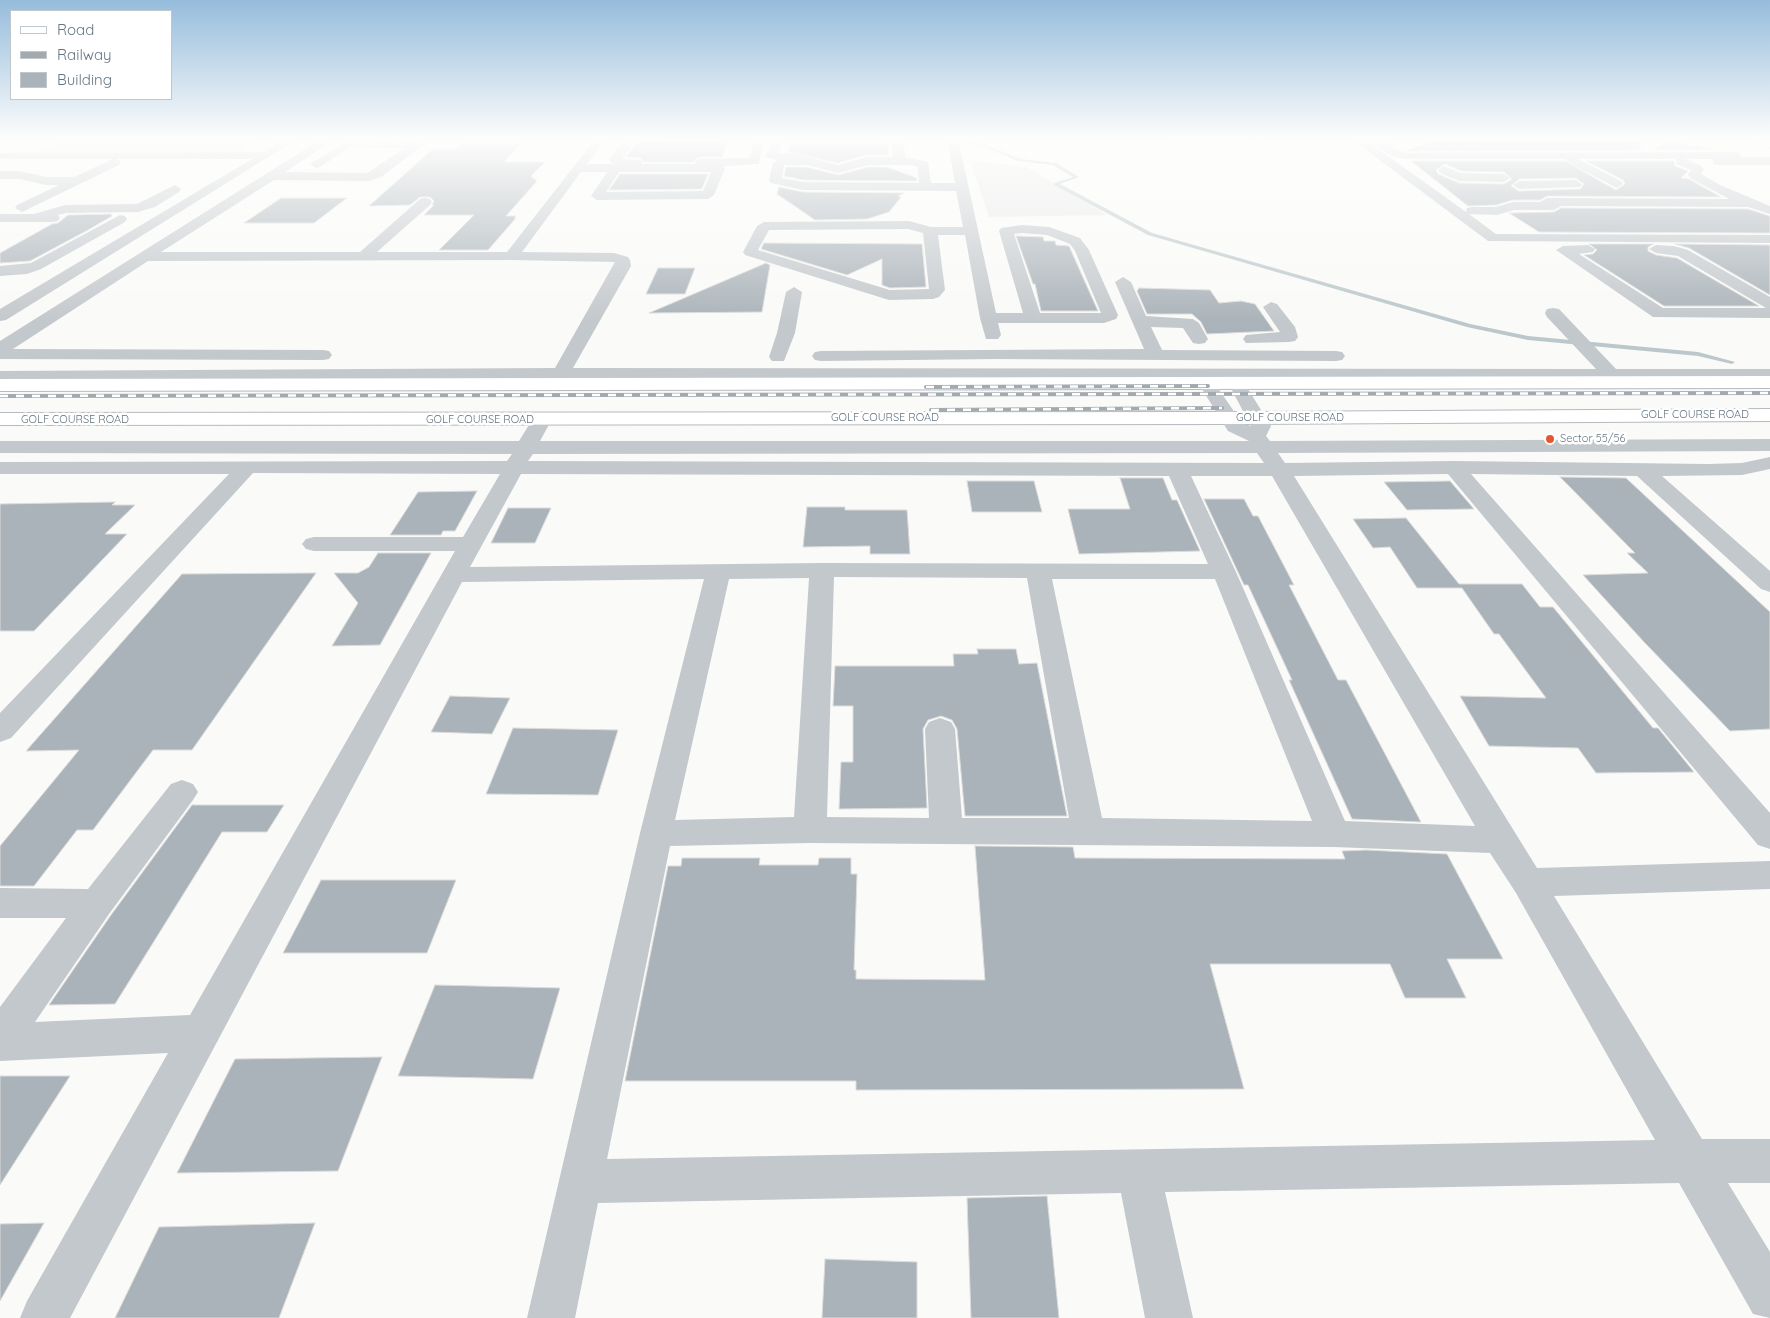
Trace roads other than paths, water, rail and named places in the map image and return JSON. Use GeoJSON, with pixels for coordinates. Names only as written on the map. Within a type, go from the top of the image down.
{"type":"FeatureCollection","features":[{"type":"Feature","properties":{"kind":"main road"},"geometry":{"type":"LineString","coordinates":[[0,385],[557,379],[1000,379],[1205,382],[1615,379],[1770,382]]}},
{"type":"Feature","properties":{"kind":"main road","name":"GOLF COURSE ROAD"},"geometry":{"type":"LineString","coordinates":[[0,419],[528,445],[1257,438],[1770,415]]}},
{"type":"Feature","properties":{"kind":"street"},"geometry":{"type":"LineString","coordinates":[[1,218],[40,200]]}},
{"type":"Feature","properties":{"kind":"street"},"geometry":{"type":"LineString","coordinates":[[35,218],[65,209],[138,208],[157,200]]}},
{"type":"Feature","properties":{"kind":"street"},"geometry":{"type":"LineString","coordinates":[[0,316],[192,200]]}},
{"type":"Feature","properties":{"kind":"street"},"geometry":{"type":"LineString","coordinates":[[0,348],[233,200]]}},
{"type":"Feature","properties":{"kind":"street"},"geometry":{"type":"LineString","coordinates":[[511,256],[554,200]]}},
{"type":"Feature","properties":{"kind":"street"},"geometry":{"type":"LineString","coordinates":[[915,200],[920,202]]}},
{"type":"Feature","properties":{"kind":"street"},"geometry":{"type":"LineString","coordinates":[[964,200],[1000,379],[1615,379],[1770,375]]}},
{"type":"Feature","properties":{"kind":"street"},"geometry":{"type":"LineString","coordinates":[[1440,200],[1493,238],[1770,239]]}},
{"type":"Feature","properties":{"kind":"street"},"geometry":{"type":"LineString","coordinates":[[1458,200],[1472,211],[1505,231],[1569,224],[1770,232]]}},
{"type":"Feature","properties":{"kind":"street"},"geometry":{"type":"LineString","coordinates":[[1543,200],[1550,204],[1569,224]]}},
{"type":"Feature","properties":{"kind":"street"},"geometry":{"type":"LineString","coordinates":[[1742,200],[1770,210]]}},
{"type":"Feature","properties":{"kind":"street"},"geometry":{"type":"LineString","coordinates":[[364,256],[425,202]]}},
{"type":"Feature","properties":{"kind":"street"},"geometry":{"type":"LineString","coordinates":[[1654,202],[1676,214]]}},
{"type":"Feature","properties":{"kind":"street"},"geometry":{"type":"LineString","coordinates":[[1472,211],[1497,211],[1514,206],[1550,204],[1748,203]]}},
{"type":"Feature","properties":{"kind":"street"},"geometry":{"type":"LineString","coordinates":[[797,212],[825,222],[923,223],[969,226]]}},
{"type":"Feature","properties":{"kind":"street"},"geometry":{"type":"LineString","coordinates":[[1,218],[73,226],[159,219]]}},
{"type":"Feature","properties":{"kind":"street"},"geometry":{"type":"LineString","coordinates":[[1,218],[113,222]]}},
{"type":"Feature","properties":{"kind":"street"},"geometry":{"type":"LineString","coordinates":[[0,270],[36,266],[113,222]]}},
{"type":"Feature","properties":{"kind":"street"},"geometry":{"type":"LineString","coordinates":[[923,223],[937,290],[933,294],[889,295],[750,252],[764,226],[909,225],[923,223]]}},
{"type":"Feature","properties":{"kind":"street"},"geometry":{"type":"LineString","coordinates":[[988,318],[1033,318],[1104,318],[1110,315],[1082,250],[1075,241],[1050,231],[1011,229],[1006,231],[1033,318]]}},
{"type":"Feature","properties":{"kind":"street"},"geometry":{"type":"LineString","coordinates":[[1606,239],[1622,249]]}},
{"type":"Feature","properties":{"kind":"street"},"geometry":{"type":"LineString","coordinates":[[1734,239],[1749,247]]}},
{"type":"Feature","properties":{"kind":"street"},"geometry":{"type":"LineString","coordinates":[[1770,248],[1700,247],[1697,250],[1770,291]]}},
{"type":"Feature","properties":{"kind":"street"},"geometry":{"type":"LineString","coordinates":[[1770,304],[1674,250],[1564,250],[1659,313],[1770,313]]}},
{"type":"Feature","properties":{"kind":"street"},"geometry":{"type":"LineString","coordinates":[[0,377],[557,379],[623,266],[623,260],[614,256],[142,257]]}},
{"type":"Feature","properties":{"kind":"street"},"geometry":{"type":"LineString","coordinates":[[1123,282],[1151,347]]}},
{"type":"Feature","properties":{"kind":"street"},"geometry":{"type":"LineString","coordinates":[[778,357],[786,333],[794,292]]}},
{"type":"Feature","properties":{"kind":"street"},"geometry":{"type":"LineString","coordinates":[[1151,347],[1199,339],[1275,339],[1289,337],[1289,331],[1271,307]]}},
{"type":"Feature","properties":{"kind":"street"},"geometry":{"type":"LineString","coordinates":[[1553,313],[1615,379]]}},
{"type":"Feature","properties":{"kind":"street"},"geometry":{"type":"LineString","coordinates":[[1140,321],[1187,323],[1192,327],[1199,339]]}},
{"type":"Feature","properties":{"kind":"street"},"geometry":{"type":"LineString","coordinates":[[758,357],[995,354],[1151,347],[1356,356]]}},
{"type":"Feature","properties":{"kind":"street"},"geometry":{"type":"LineString","coordinates":[[0,354],[344,355]]}},
{"type":"Feature","properties":{"kind":"street"},"geometry":{"type":"LineString","coordinates":[[551,356],[590,356]]}},
{"type":"Feature","properties":{"kind":"street"},"geometry":{"type":"LineString","coordinates":[[1205,382],[1257,438]]}},
{"type":"Feature","properties":{"kind":"street"},"geometry":{"type":"LineString","coordinates":[[1235,382],[1257,438],[1500,840],[1528,883],[1770,1297]]}},
{"type":"Feature","properties":{"kind":"street"},"geometry":{"type":"LineString","coordinates":[[0,453],[35,421]]}},
{"type":"Feature","properties":{"kind":"street"},"geometry":{"type":"LineString","coordinates":[[0,453],[528,445],[1257,438],[1770,445]]}},
{"type":"Feature","properties":{"kind":"street"},"geometry":{"type":"LineString","coordinates":[[0,453],[247,466],[528,445],[1177,470],[1257,438],[1454,467],[1643,470],[1742,469],[1770,463]]}},
{"type":"Feature","properties":{"kind":"street"},"geometry":{"type":"LineString","coordinates":[[44,1318],[453,576],[528,445]]}},
{"type":"Feature","properties":{"kind":"street"},"geometry":{"type":"LineString","coordinates":[[0,731],[247,466]]}},
{"type":"Feature","properties":{"kind":"street"},"geometry":{"type":"LineString","coordinates":[[1454,467],[1770,836]]}},
{"type":"Feature","properties":{"kind":"street"},"geometry":{"type":"LineString","coordinates":[[1177,470],[1224,572],[1334,834]]}},
{"type":"Feature","properties":{"kind":"street"},"geometry":{"type":"LineString","coordinates":[[1643,470],[1770,584]]}},
{"type":"Feature","properties":{"kind":"street"},"geometry":{"type":"LineString","coordinates":[[314,544],[472,544]]}},
{"type":"Feature","properties":{"kind":"street"},"geometry":{"type":"LineString","coordinates":[[453,576],[822,570],[1224,572]]}},
{"type":"Feature","properties":{"kind":"street"},"geometry":{"type":"LineString","coordinates":[[810,830],[822,570]]}},
{"type":"Feature","properties":{"kind":"street"},"geometry":{"type":"LineString","coordinates":[[551,1318],[579,1181],[656,833],[718,572]]}},
{"type":"Feature","properties":{"kind":"street"},"geometry":{"type":"LineString","coordinates":[[1038,572],[1088,831]]}},
{"type":"Feature","properties":{"kind":"street"},"geometry":{"type":"LineString","coordinates":[[940,729],[946,830]]}},
{"type":"Feature","properties":{"kind":"street"},"geometry":{"type":"LineString","coordinates":[[0,1040],[97,904],[182,792]]}},
{"type":"Feature","properties":{"kind":"street"},"geometry":{"type":"LineString","coordinates":[[656,833],[810,830],[1088,831],[1334,834],[1500,840]]}},
{"type":"Feature","properties":{"kind":"street"},"geometry":{"type":"LineString","coordinates":[[1528,883],[1770,875]]}},
{"type":"Feature","properties":{"kind":"street"},"geometry":{"type":"LineString","coordinates":[[0,903],[97,904]]}},
{"type":"Feature","properties":{"kind":"street"},"geometry":{"type":"LineString","coordinates":[[0,1040],[200,1033]]}},
{"type":"Feature","properties":{"kind":"street"},"geometry":{"type":"LineString","coordinates":[[579,1181],[1770,1161]]}},
{"type":"Feature","properties":{"kind":"street"},"geometry":{"type":"LineString","coordinates":[[1139,1172],[1169,1318]]}},
{"type":"Feature","properties":{"kind":"waterway"},"geometry":{"type":"LineString","coordinates":[[1085,200],[1150,234],[1469,326],[1528,338],[1698,354],[1732,362]]}},
{"type":"Feature","properties":{"kind":"railway"},"geometry":{"type":"LineString","coordinates":[[926,387],[1208,386]]}},
{"type":"Feature","properties":{"kind":"railway"},"geometry":{"type":"LineString","coordinates":[[0,396],[1770,393]]}},
{"type":"Feature","properties":{"kind":"railway"},"geometry":{"type":"LineString","coordinates":[[931,410],[1222,408]]}},
{"type":"Feature","properties":{"kind":"place","name":"Sector 55/56"},"geometry":{"type":"Point","coordinates":[1550,439]}}]}
